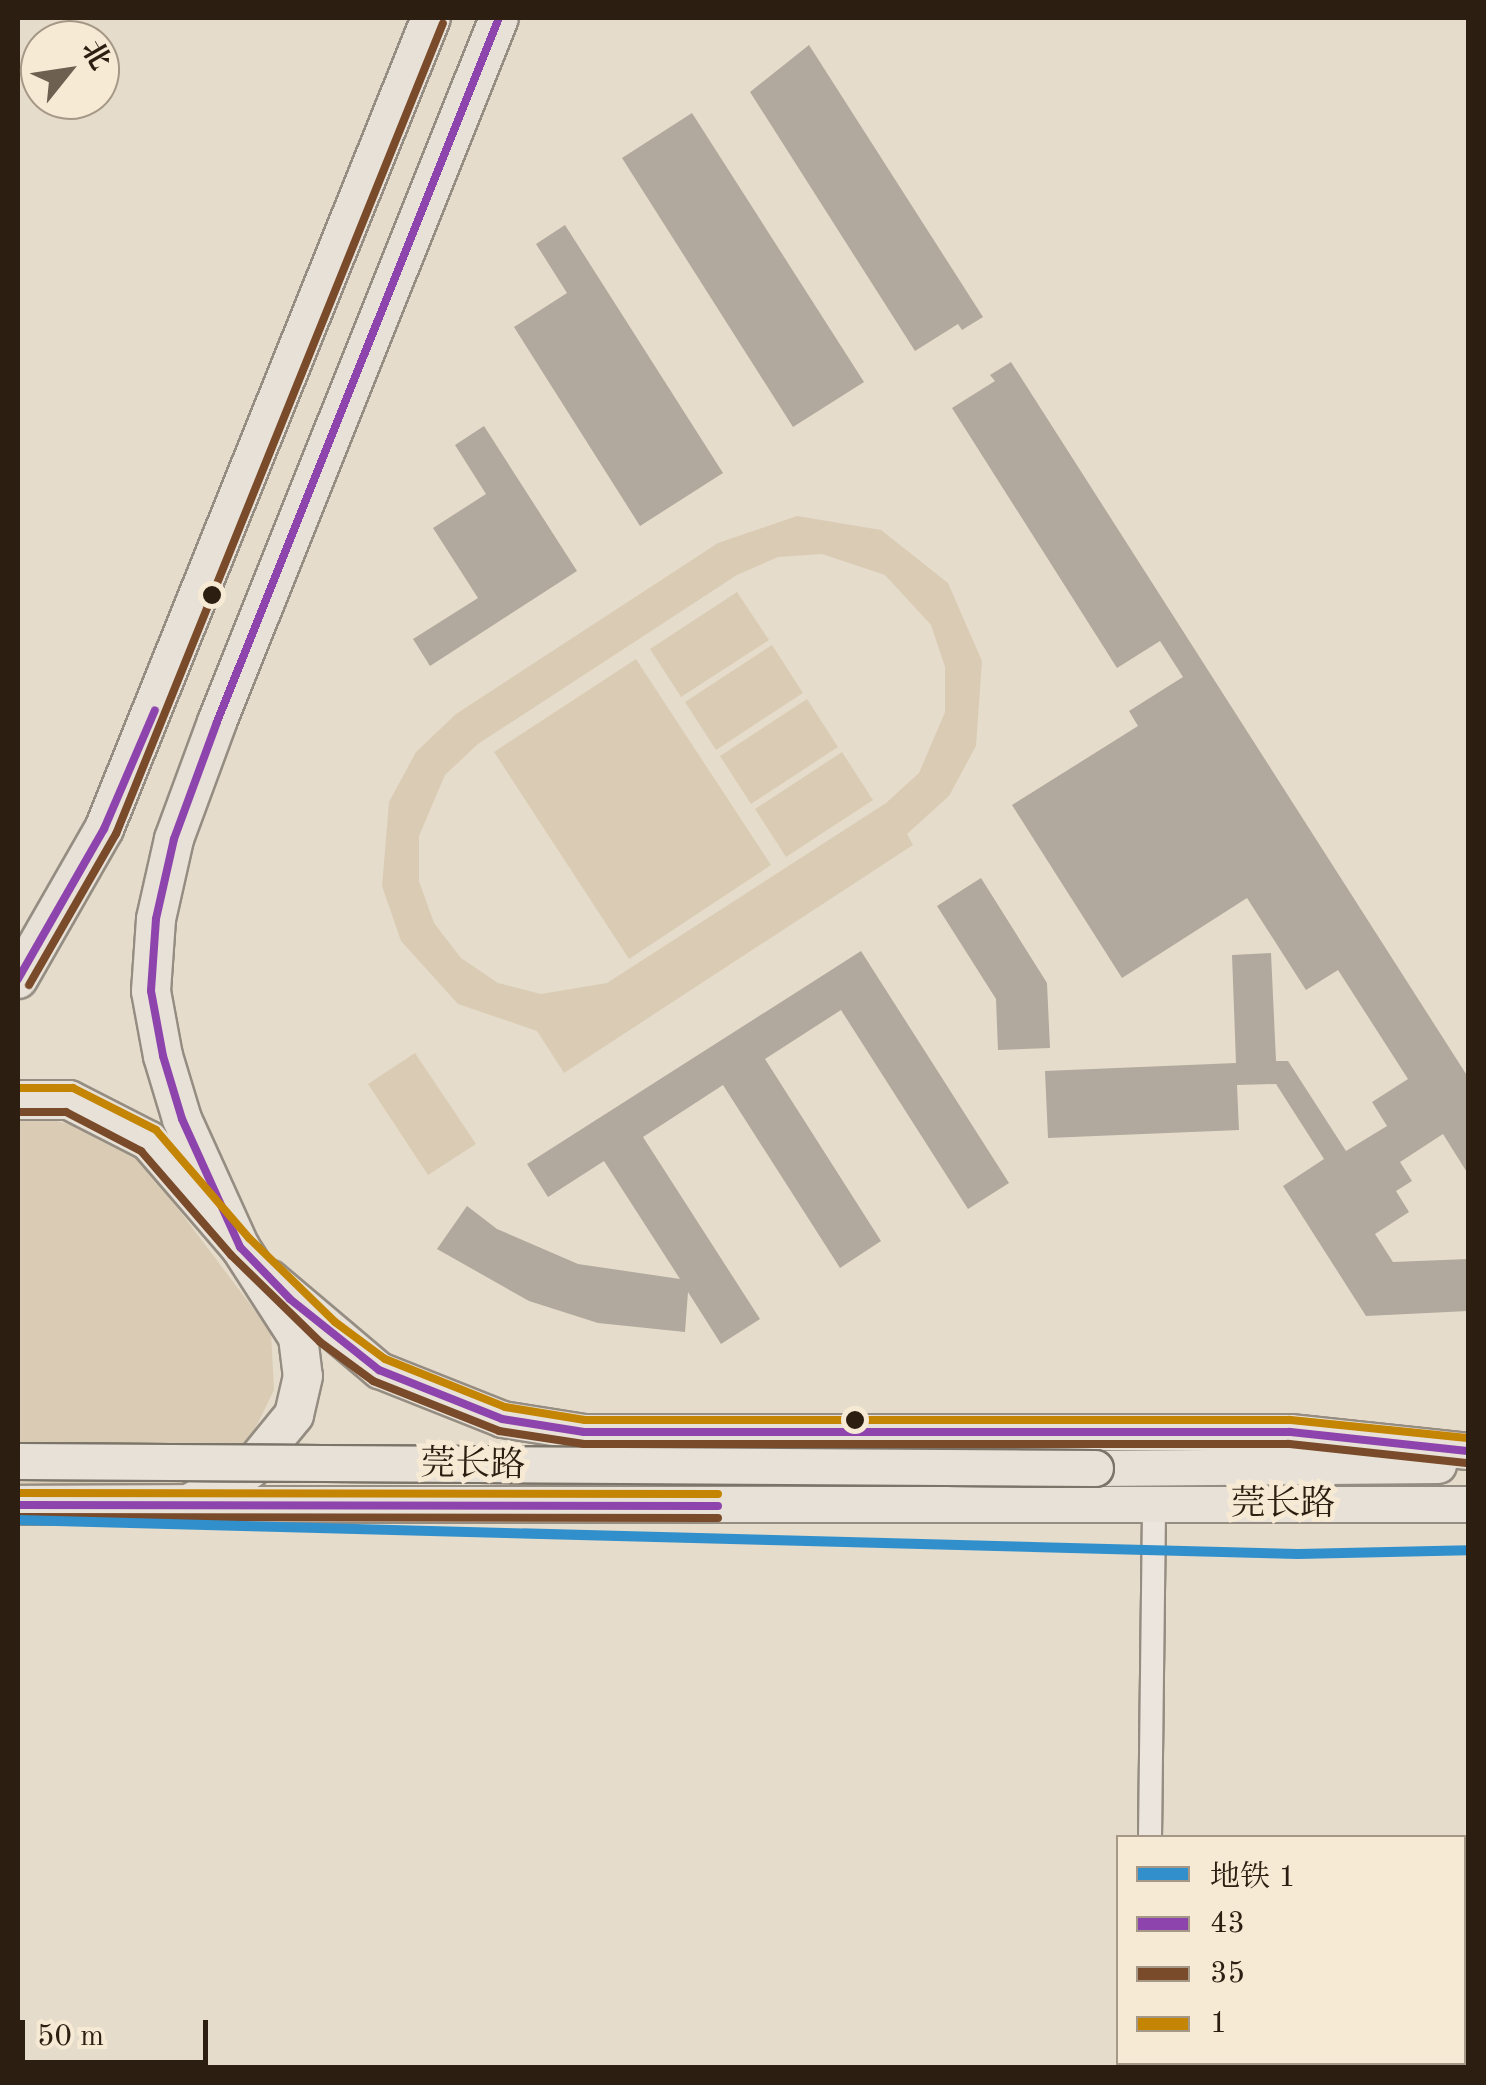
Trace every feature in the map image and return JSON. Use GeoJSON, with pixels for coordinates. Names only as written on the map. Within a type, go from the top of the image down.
{"type":"FeatureCollection","features":[{"type":"Feature","properties":{"kind":"highway"},"geometry":{"type":"LineString","coordinates":[[18,979],[104,829],[430,18]]}},
{"type":"Feature","properties":{"kind":"highway"},"geometry":{"type":"LineString","coordinates":[[240,1247],[182,1120],[163,1056],[151,991],[156,920],[174,838],[217,722],[500,18]]}},
{"type":"Feature","properties":{"kind":"highway"},"geometry":{"type":"LineString","coordinates":[[18,1100],[69,1100],[149,1141],[240,1247],[298,1337],[302,1376],[294,1414],[250,1468],[188,1504]]}},
{"type":"Feature","properties":{"kind":"highway","name":"莞长路"},"geometry":{"type":"LineString","coordinates":[[18,1505],[188,1504]]}},
{"type":"Feature","properties":{"kind":"main road","name":"莞长路"},"geometry":{"type":"LineString","coordinates":[[240,1247],[290,1300],[379,1370],[440,1398],[518,1422],[584,1432],[1290,1432],[1468,1451]]}},
{"type":"Feature","properties":{"kind":"main road","name":"莞长路"},"geometry":{"type":"LineString","coordinates":[[18,1462],[1094,1468],[1468,1464]]}},
{"type":"Feature","properties":{"kind":"main road","name":"莞长路"},"geometry":{"type":"LineString","coordinates":[[188,1504],[1468,1504]]}},
{"type":"Feature","properties":{"kind":"street"},"geometry":{"type":"LineString","coordinates":[[1150,1835],[1154,1505]]}},
{"type":"Feature","properties":{"kind":"shaded area"},"geometry":{"type":"Polygon","coordinates":[[[797,516],[881,530],[948,583],[982,661],[976,746],[949,796],[907,834],[913,845],[564,1073],[537,1031],[458,1004],[401,941],[382,886],[389,802],[416,752],[456,714],[718,543],[797,516]],[[822,554],[778,557],[737,575],[478,744],[445,775],[419,836],[419,881],[434,923],[461,958],[498,983],[541,994],[607,983],[886,803],[919,773],[945,712],[945,667],[931,625],[885,575],[822,554]]]}},
{"type":"Feature","properties":{"kind":"shaded area"},"geometry":{"type":"Polygon","coordinates":[[[737,592],[769,640],[681,697],[650,649],[737,592]]]}},
{"type":"Feature","properties":{"kind":"shaded area"},"geometry":{"type":"Polygon","coordinates":[[[772,645],[803,693],[716,750],[685,702],[772,645]]]}},
{"type":"Feature","properties":{"kind":"shaded area"},"geometry":{"type":"Polygon","coordinates":[[[636,659],[771,865],[629,959],[494,752],[636,659]]]}},
{"type":"Feature","properties":{"kind":"shaded area"},"geometry":{"type":"Polygon","coordinates":[[[807,699],[838,747],[751,804],[720,756],[807,699]]]}},
{"type":"Feature","properties":{"kind":"shaded area"},"geometry":{"type":"Polygon","coordinates":[[[842,752],[873,800],[786,857],[755,809],[842,752]]]}},
{"type":"Feature","properties":{"kind":"shaded area"},"geometry":{"type":"Polygon","coordinates":[[[415,1053],[476,1144],[428,1175],[368,1084],[415,1053]]]}},
{"type":"Feature","properties":{"kind":"shaded area"},"geometry":{"type":"Polygon","coordinates":[[[18,1111],[88,1129],[136,1153],[271,1332],[274,1390],[255,1429],[215,1476],[161,1490],[18,1495],[18,1111]]]}},
{"type":"Feature","properties":{"kind":"building"},"geometry":{"type":"Polygon","coordinates":[[[809,45],[983,317],[962,330],[958,324],[915,351],[750,92],[809,45]]]}},
{"type":"Feature","properties":{"kind":"building"},"geometry":{"type":"Polygon","coordinates":[[[692,113],[864,382],[793,427],[622,158],[692,113]]]}},
{"type":"Feature","properties":{"kind":"building"},"geometry":{"type":"Polygon","coordinates":[[[565,225],[723,473],[640,526],[514,327],[567,293],[536,244],[565,225]]]}},
{"type":"Feature","properties":{"kind":"building"},"geometry":{"type":"Polygon","coordinates":[[[1011,362],[1468,1077],[1468,1174],[1443,1134],[1400,1162],[1412,1181],[1396,1191],[1409,1212],[1375,1234],[1393,1262],[1468,1259],[1468,1311],[1366,1316],[1283,1186],[1324,1159],[1276,1084],[1237,1085],[1239,1130],[1048,1138],[1045,1071],[1236,1063],[1232,955],[1271,953],[1276,1061],[1288,1061],[1346,1151],[1387,1126],[1372,1102],[1408,1079],[1338,970],[1306,990],[1247,898],[1122,978],[1012,805],[1138,726],[1129,711],[1183,677],[1160,641],[1117,668],[952,408],[995,381],[990,375],[1011,362]]]}},
{"type":"Feature","properties":{"kind":"building"},"geometry":{"type":"Polygon","coordinates":[[[484,426],[577,571],[430,666],[413,639],[478,598],[433,528],[486,494],[455,445],[484,426]]]}},
{"type":"Feature","properties":{"kind":"building"},"geometry":{"type":"Polygon","coordinates":[[[981,878],[1047,983],[1050,1048],[998,1050],[996,999],[937,906],[981,878]]]}},
{"type":"Feature","properties":{"kind":"building"},"geometry":{"type":"Polygon","coordinates":[[[861,951],[1009,1183],[968,1209],[841,1010],[765,1059],[881,1241],[840,1268],[723,1085],[643,1137],[760,1319],[721,1344],[688,1292],[685,1332],[598,1323],[529,1301],[437,1249],[467,1206],[497,1229],[578,1264],[680,1279],[604,1161],[548,1197],[527,1164],[861,951]]]}},
{"type":"Feature","properties":{"kind":"metro line","name":"1"},"geometry":{"type":"LineString","coordinates":[[18,1520],[1298,1554],[1468,1550]]}},
{"type":"Feature","properties":{"kind":"transit line","name":"43"},"geometry":{"type":"LineString","coordinates":[[499,18],[217,722],[174,839],[156,919],[151,991],[163,1056],[182,1119],[240,1247],[290,1299],[379,1370],[502,1419],[584,1432],[1290,1432],[1468,1451]]}},
{"type":"Feature","properties":{"kind":"transit line","name":"35"},"geometry":{"type":"LineString","coordinates":[[29,985],[116,834],[443,23]]}},
{"type":"Feature","properties":{"kind":"transit line","name":"43"},"geometry":{"type":"LineString","coordinates":[[18,979],[104,829],[155,710]]}},
{"type":"Feature","properties":{"kind":"transit line","name":"1"},"geometry":{"type":"LineString","coordinates":[[18,1088],[73,1088],[156,1130],[249,1238],[335,1322],[385,1359],[505,1407],[585,1420],[1290,1420],[1468,1438]]}},
{"type":"Feature","properties":{"kind":"transit line","name":"35"},"geometry":{"type":"LineString","coordinates":[[18,1112],[66,1112],[141,1151],[231,1255],[320,1342],[373,1381],[499,1431],[584,1444],[1289,1444],[1467,1463]]}},
{"type":"Feature","properties":{"kind":"transit line","name":"1"},"geometry":{"type":"LineString","coordinates":[[18,1493],[718,1494]]}},
{"type":"Feature","properties":{"kind":"transit line","name":"43"},"geometry":{"type":"LineString","coordinates":[[18,1505],[718,1506]]}},
{"type":"Feature","properties":{"kind":"transit line","name":"35"},"geometry":{"type":"LineString","coordinates":[[18,1517],[718,1518]]}}]}
